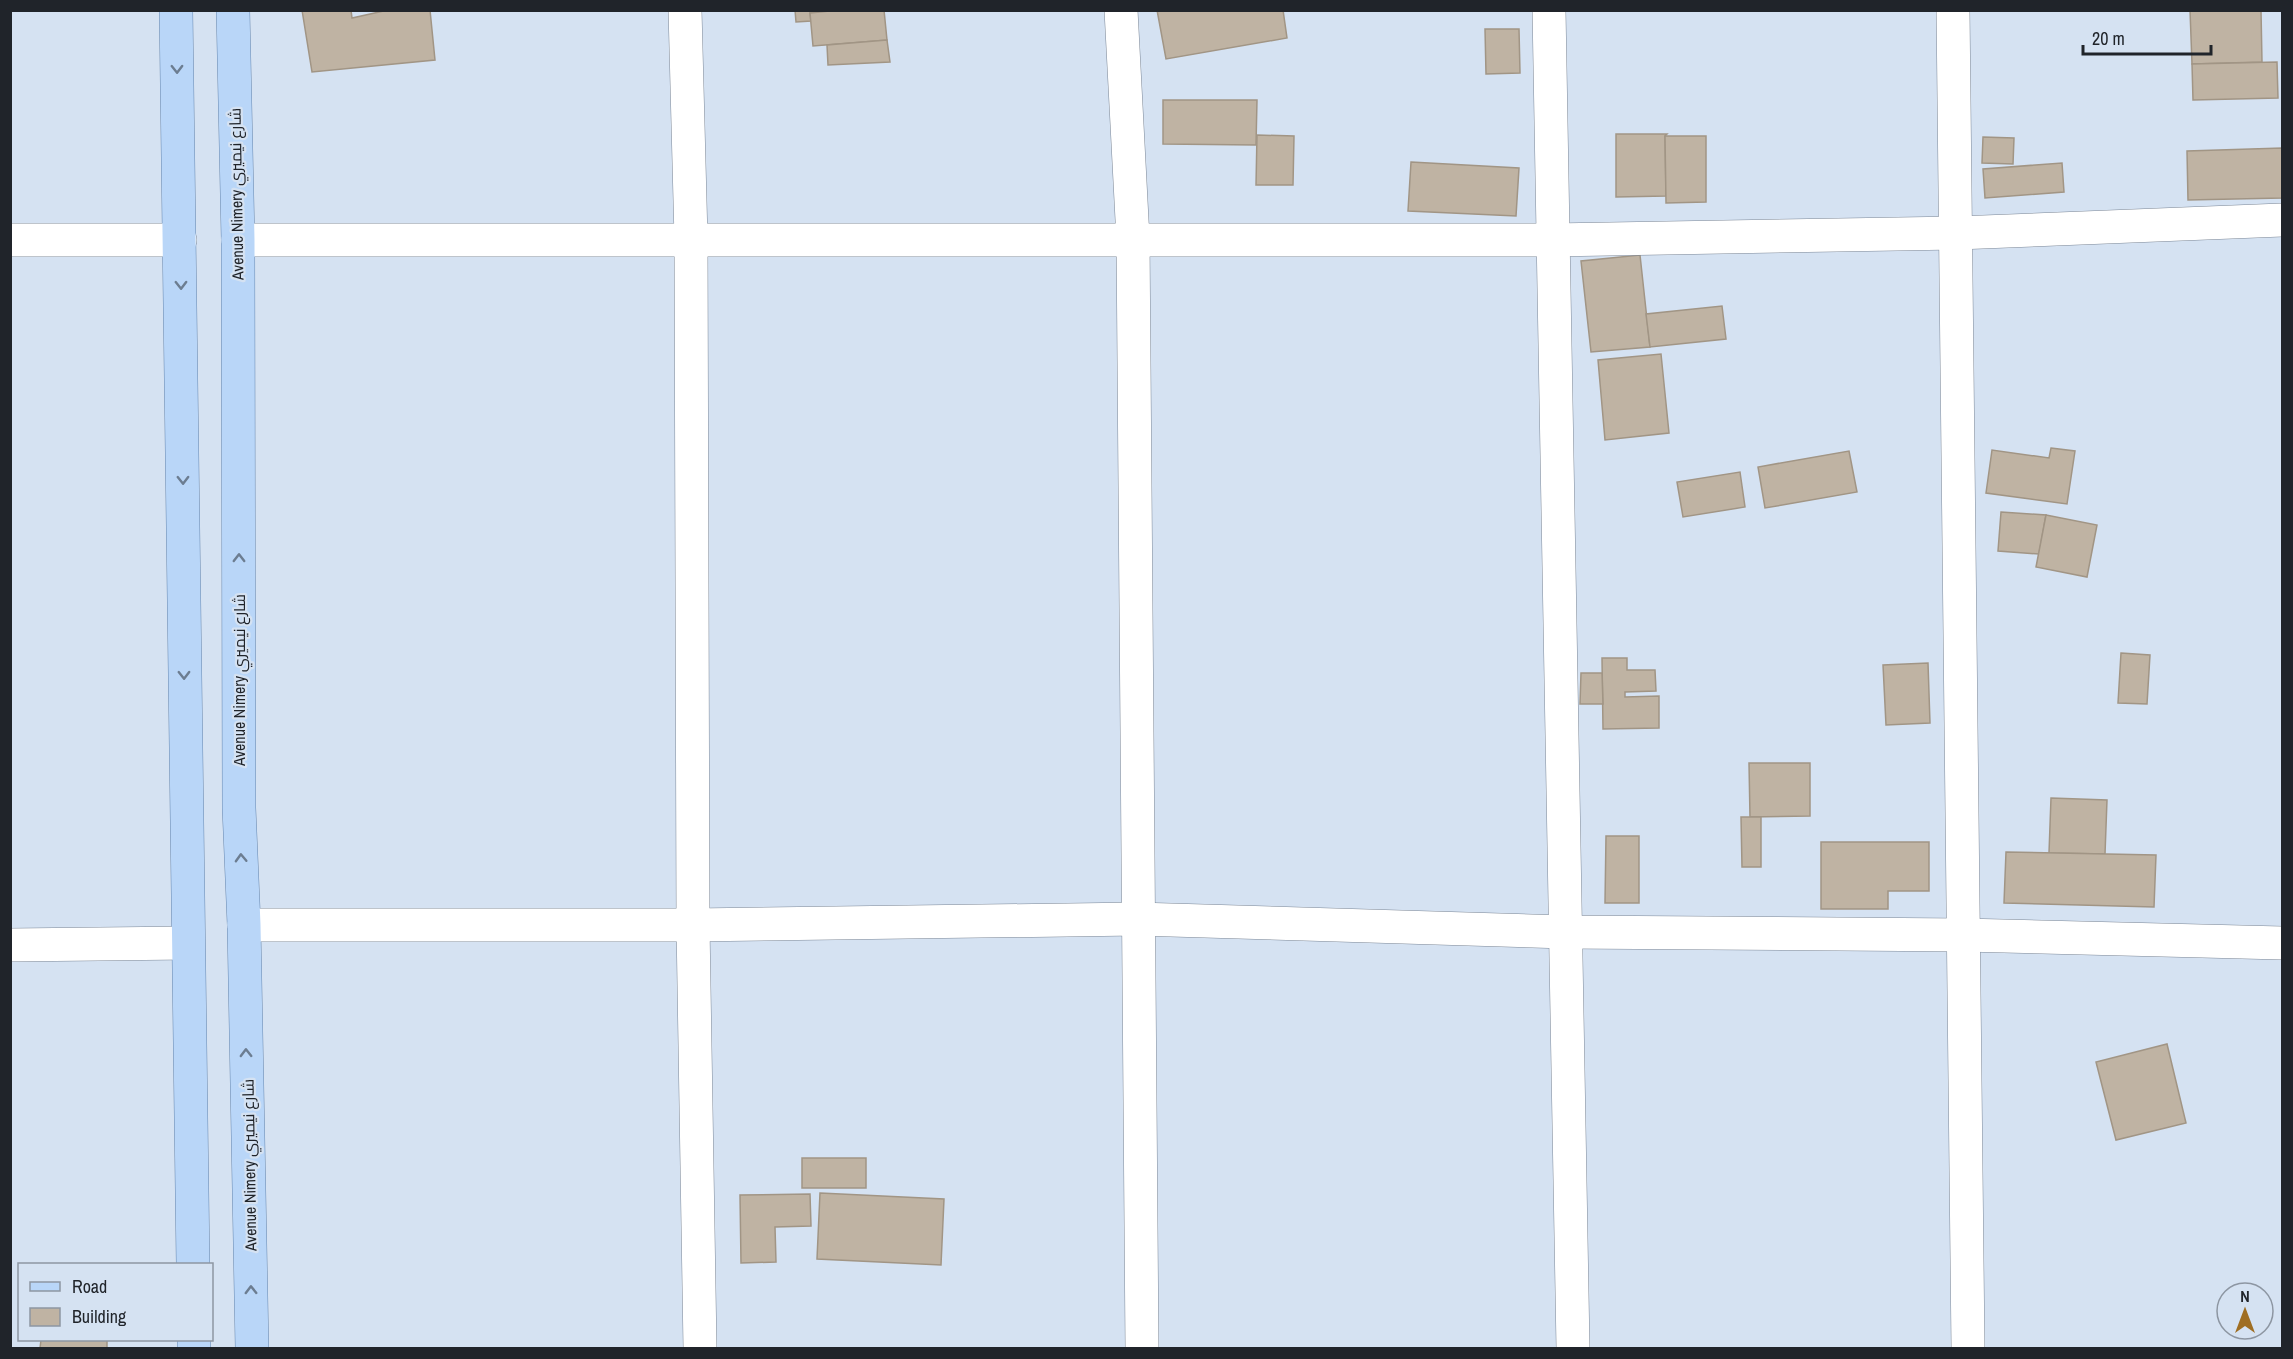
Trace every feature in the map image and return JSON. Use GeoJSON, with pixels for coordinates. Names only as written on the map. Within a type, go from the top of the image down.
{"type":"FeatureCollection","features":[{"type":"Feature","properties":{"kind":"main road"},"geometry":{"type":"LineString","coordinates":[[176,10],[193,1263]]}},
{"type":"Feature","properties":{"kind":"main road","name":"Avenue Nimery شارع نيميري"},"geometry":{"type":"LineString","coordinates":[[233,10],[238,240],[239,808],[244,925],[252,1348]]}},
{"type":"Feature","properties":{"kind":"street"},"geometry":{"type":"LineString","coordinates":[[685,10],[691,239],[693,925],[700,1348]]}},
{"type":"Feature","properties":{"kind":"street"},"geometry":{"type":"LineString","coordinates":[[1121,10],[1133,239],[1142,1348]]}},
{"type":"Feature","properties":{"kind":"street"},"geometry":{"type":"LineString","coordinates":[[1549,10],[1573,1348]]}},
{"type":"Feature","properties":{"kind":"street"},"geometry":{"type":"LineString","coordinates":[[1953,10],[1968,1348]]}},
{"type":"Feature","properties":{"kind":"street"},"geometry":{"type":"LineString","coordinates":[[238,240],[1552,240],[1957,233],[2283,220]]}},
{"type":"Feature","properties":{"kind":"street"},"geometry":{"type":"LineString","coordinates":[[10,240],[180,240]]}},
{"type":"Feature","properties":{"kind":"street"},"geometry":{"type":"LineString","coordinates":[[244,925],[693,925],[1137,919],[1566,932],[1963,935],[2283,943]]}},
{"type":"Feature","properties":{"kind":"street"},"geometry":{"type":"LineString","coordinates":[[10,945],[188,943]]}},
{"type":"Feature","properties":{"kind":"building"},"geometry":{"type":"Polygon","coordinates":[[[302,10],[351,10],[352,18],[388,10],[430,10],[435,60],[312,72],[302,10]]]}},
{"type":"Feature","properties":{"kind":"building"},"geometry":{"type":"Polygon","coordinates":[[[795,10],[842,10],[810,13],[811,21],[796,22],[795,10]]]}},
{"type":"Feature","properties":{"kind":"building"},"geometry":{"type":"Polygon","coordinates":[[[884,10],[887,40],[813,46],[810,13],[884,10]]]}},
{"type":"Feature","properties":{"kind":"building"},"geometry":{"type":"Polygon","coordinates":[[[1157,10],[1283,10],[1287,38],[1166,59],[1157,10]]]}},
{"type":"Feature","properties":{"kind":"building"},"geometry":{"type":"Polygon","coordinates":[[[2190,10],[2261,10],[2262,62],[2192,64],[2190,10]]]}},
{"type":"Feature","properties":{"kind":"building"},"geometry":{"type":"Polygon","coordinates":[[[1485,29],[1519,29],[1520,73],[1486,74],[1485,29]]]}},
{"type":"Feature","properties":{"kind":"building"},"geometry":{"type":"Polygon","coordinates":[[[887,40],[890,62],[828,65],[827,45],[887,40]]]}},
{"type":"Feature","properties":{"kind":"building"},"geometry":{"type":"Polygon","coordinates":[[[2277,62],[2278,98],[2193,100],[2192,64],[2277,62]]]}},
{"type":"Feature","properties":{"kind":"building"},"geometry":{"type":"Polygon","coordinates":[[[1163,100],[1257,100],[1256,145],[1163,144],[1163,100]]]}},
{"type":"Feature","properties":{"kind":"building"},"geometry":{"type":"Polygon","coordinates":[[[1616,134],[1667,134],[1665,136],[1666,196],[1616,197],[1616,134]]]}},
{"type":"Feature","properties":{"kind":"building"},"geometry":{"type":"Polygon","coordinates":[[[1257,135],[1294,136],[1293,185],[1256,185],[1257,135]]]}},
{"type":"Feature","properties":{"kind":"building"},"geometry":{"type":"Polygon","coordinates":[[[1665,136],[1706,136],[1706,202],[1666,203],[1665,136]]]}},
{"type":"Feature","properties":{"kind":"building"},"geometry":{"type":"Polygon","coordinates":[[[1983,137],[2014,138],[2013,164],[1982,163],[1983,137]]]}},
{"type":"Feature","properties":{"kind":"building"},"geometry":{"type":"Polygon","coordinates":[[[2282,148],[2282,198],[2188,200],[2187,151],[2282,148]]]}},
{"type":"Feature","properties":{"kind":"building"},"geometry":{"type":"Polygon","coordinates":[[[1411,162],[1519,168],[1516,216],[1408,211],[1411,162]]]}},
{"type":"Feature","properties":{"kind":"building"},"geometry":{"type":"Polygon","coordinates":[[[2062,163],[2064,192],[1985,198],[1983,169],[2062,163]]]}},
{"type":"Feature","properties":{"kind":"building"},"geometry":{"type":"Polygon","coordinates":[[[1640,255],[1650,347],[1591,352],[1581,261],[1640,255]]]}},
{"type":"Feature","properties":{"kind":"building"},"geometry":{"type":"Polygon","coordinates":[[[1722,306],[1726,339],[1650,347],[1646,314],[1722,306]]]}},
{"type":"Feature","properties":{"kind":"building"},"geometry":{"type":"Polygon","coordinates":[[[1661,354],[1669,433],[1605,440],[1598,360],[1661,354]]]}},
{"type":"Feature","properties":{"kind":"building"},"geometry":{"type":"Polygon","coordinates":[[[2051,448],[2075,451],[2067,504],[1986,493],[1992,450],[2049,458],[2051,448]]]}},
{"type":"Feature","properties":{"kind":"building"},"geometry":{"type":"Polygon","coordinates":[[[1849,451],[1857,492],[1765,508],[1758,467],[1849,451]]]}},
{"type":"Feature","properties":{"kind":"building"},"geometry":{"type":"Polygon","coordinates":[[[1740,472],[1745,507],[1683,517],[1677,482],[1740,472]]]}},
{"type":"Feature","properties":{"kind":"building"},"geometry":{"type":"Polygon","coordinates":[[[2001,512],[2046,515],[2039,554],[1998,551],[2001,512]]]}},
{"type":"Feature","properties":{"kind":"building"},"geometry":{"type":"Polygon","coordinates":[[[2046,515],[2097,525],[2087,577],[2036,567],[2046,515]]]}},
{"type":"Feature","properties":{"kind":"building"},"geometry":{"type":"Polygon","coordinates":[[[2121,653],[2150,655],[2147,704],[2118,703],[2121,653]]]}},
{"type":"Feature","properties":{"kind":"building"},"geometry":{"type":"Polygon","coordinates":[[[1602,658],[1627,658],[1627,670],[1655,670],[1656,691],[1625,692],[1625,697],[1659,696],[1659,728],[1603,729],[1602,658]]]}},
{"type":"Feature","properties":{"kind":"building"},"geometry":{"type":"Polygon","coordinates":[[[1928,663],[1930,723],[1886,725],[1883,665],[1928,663]]]}},
{"type":"Feature","properties":{"kind":"building"},"geometry":{"type":"Polygon","coordinates":[[[1581,673],[1602,673],[1603,704],[1580,704],[1581,673]]]}},
{"type":"Feature","properties":{"kind":"building"},"geometry":{"type":"Polygon","coordinates":[[[1749,763],[1810,763],[1810,816],[1750,817],[1749,763]]]}},
{"type":"Feature","properties":{"kind":"building"},"geometry":{"type":"Polygon","coordinates":[[[2051,798],[2107,800],[2105,854],[2049,853],[2051,798]]]}},
{"type":"Feature","properties":{"kind":"building"},"geometry":{"type":"Polygon","coordinates":[[[1741,817],[1761,817],[1761,867],[1742,867],[1741,817]]]}},
{"type":"Feature","properties":{"kind":"building"},"geometry":{"type":"Polygon","coordinates":[[[1606,836],[1639,836],[1639,903],[1605,903],[1606,836]]]}},
{"type":"Feature","properties":{"kind":"building"},"geometry":{"type":"Polygon","coordinates":[[[1821,842],[1929,842],[1929,891],[1888,891],[1888,909],[1821,909],[1821,842]]]}},
{"type":"Feature","properties":{"kind":"building"},"geometry":{"type":"Polygon","coordinates":[[[2006,852],[2156,855],[2154,907],[2004,903],[2006,852]]]}},
{"type":"Feature","properties":{"kind":"building"},"geometry":{"type":"Polygon","coordinates":[[[2167,1044],[2186,1123],[2116,1140],[2096,1062],[2167,1044]]]}},
{"type":"Feature","properties":{"kind":"building"},"geometry":{"type":"Polygon","coordinates":[[[802,1158],[866,1158],[866,1188],[802,1188],[802,1158]]]}},
{"type":"Feature","properties":{"kind":"building"},"geometry":{"type":"Polygon","coordinates":[[[820,1193],[944,1199],[941,1265],[817,1259],[820,1193]]]}},
{"type":"Feature","properties":{"kind":"building"},"geometry":{"type":"Polygon","coordinates":[[[810,1194],[811,1226],[775,1227],[776,1262],[741,1263],[740,1195],[810,1194]]]}},
{"type":"Feature","properties":{"kind":"building"},"geometry":{"type":"Polygon","coordinates":[[[41,1341],[107,1341],[107,1348],[40,1348],[41,1341]]]}}]}
